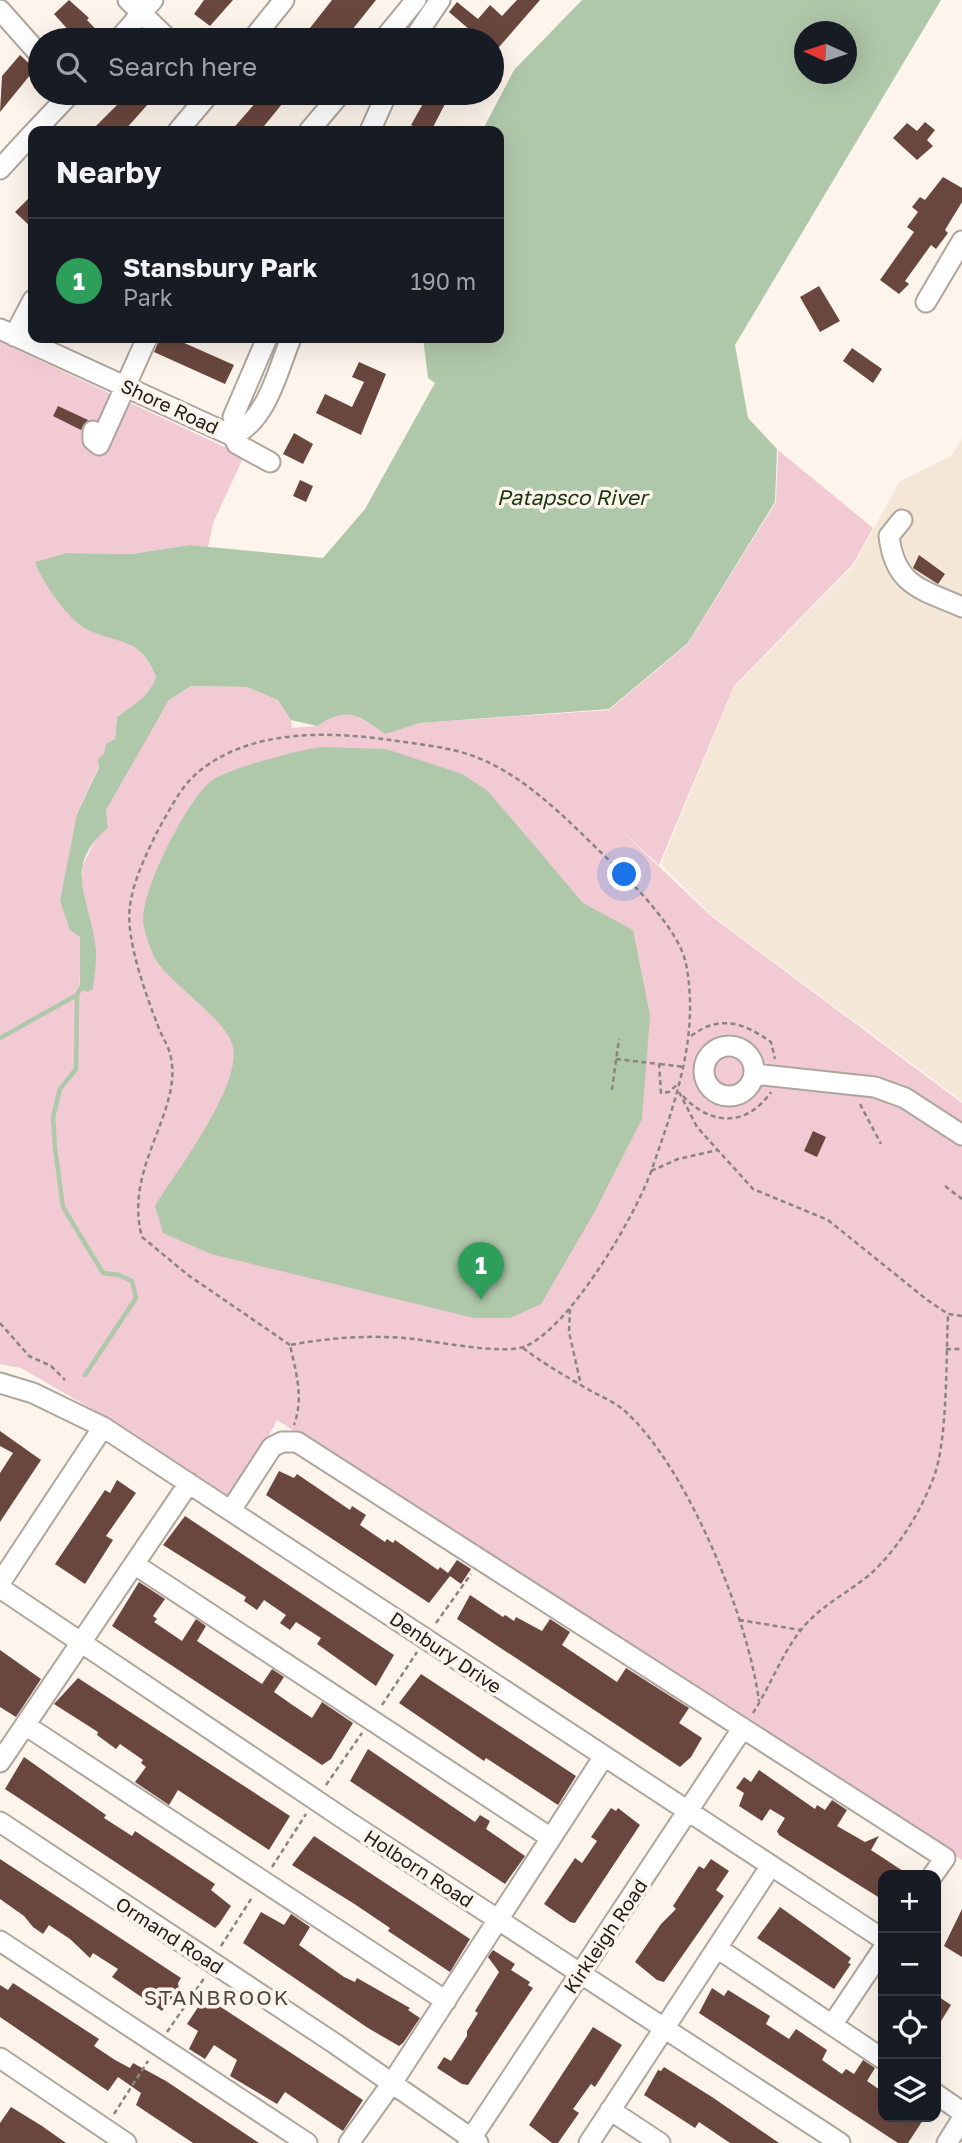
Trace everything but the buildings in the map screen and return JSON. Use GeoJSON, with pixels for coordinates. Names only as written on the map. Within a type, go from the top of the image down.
{"type":"FeatureCollection","features":[{"type":"Feature","properties":{"kind":"street"},"geometry":{"type":"LineString","coordinates":[[267,28],[284,0]]}},
{"type":"Feature","properties":{"kind":"street"},"geometry":{"type":"LineString","coordinates":[[393,28],[416,0]]}},
{"type":"Feature","properties":{"kind":"street"},"geometry":{"type":"LineString","coordinates":[[421,28],[440,0]]}},
{"type":"Feature","properties":{"kind":"street"},"geometry":{"type":"LineString","coordinates":[[126,28],[141,5],[159,28]]}},
{"type":"Feature","properties":{"kind":"street"},"geometry":{"type":"LineString","coordinates":[[4,9],[28,40]]}},
{"type":"Feature","properties":{"kind":"street"},"geometry":{"type":"LineString","coordinates":[[40,126],[60,105]]}},
{"type":"Feature","properties":{"kind":"street"},"geometry":{"type":"LineString","coordinates":[[182,126],[200,105]]}},
{"type":"Feature","properties":{"kind":"street"},"geometry":{"type":"LineString","coordinates":[[313,126],[330,105]]}},
{"type":"Feature","properties":{"kind":"street"},"geometry":{"type":"LineString","coordinates":[[372,126],[382,105]]}},
{"type":"Feature","properties":{"kind":"street"},"geometry":{"type":"LineString","coordinates":[[0,169],[28,139]]}},
{"type":"Feature","properties":{"kind":"street"},"geometry":{"type":"LineString","coordinates":[[926,302],[962,241]]}},
{"type":"Feature","properties":{"kind":"street"},"geometry":{"type":"LineString","coordinates":[[7,333],[28,306]]}},
{"type":"Feature","properties":{"kind":"street","name":"Shore Road"},"geometry":{"type":"LineString","coordinates":[[7,333],[28,342]]}},
{"type":"Feature","properties":{"kind":"street","name":"Shore Road"},"geometry":{"type":"LineString","coordinates":[[30,343],[124,384],[233,426],[247,428],[260,412],[289,343]]}},
{"type":"Feature","properties":{"kind":"street"},"geometry":{"type":"LineString","coordinates":[[93,431],[93,440],[99,445],[144,343]]}},
{"type":"Feature","properties":{"kind":"street"},"geometry":{"type":"LineString","coordinates":[[265,343],[233,426],[237,444],[270,461]]}},
{"type":"Feature","properties":{"kind":"street"},"geometry":{"type":"LineString","coordinates":[[902,520],[889,536],[892,559],[900,573],[915,586],[962,607]]}},
{"type":"Feature","properties":{"kind":"street"},"geometry":{"type":"LineString","coordinates":[[754,1074],[875,1087],[905,1098],[962,1135]]}},
{"type":"Feature","properties":{"kind":"street","name":"Denbury Drive"},"geometry":{"type":"LineString","coordinates":[[3,1388],[51,1400],[103,1427],[426,1638],[603,1758],[878,1936]]}},
{"type":"Feature","properties":{"kind":"street"},"geometry":{"type":"LineString","coordinates":[[0,1586],[103,1427]]}},
{"type":"Feature","properties":{"kind":"street"},"geometry":{"type":"LineString","coordinates":[[231,1510],[272,1447],[282,1442],[297,1442],[945,1858],[937,1870]]}},
{"type":"Feature","properties":{"kind":"street"},"geometry":{"type":"LineString","coordinates":[[0,1762],[189,1483]]}},
{"type":"Feature","properties":{"kind":"street"},"geometry":{"type":"LineString","coordinates":[[134,1564],[551,1838]]}},
{"type":"Feature","properties":{"kind":"street","name":"Holborn Road"},"geometry":{"type":"LineString","coordinates":[[0,1586],[315,1800],[840,2143]]}},
{"type":"Feature","properties":{"kind":"street"},"geometry":{"type":"LineString","coordinates":[[25,1725],[446,2001]]}},
{"type":"Feature","properties":{"kind":"street","name":"Kirkleigh Road"},"geometry":{"type":"LineString","coordinates":[[472,2141],[742,1729]]}},
{"type":"Feature","properties":{"kind":"street"},"geometry":{"type":"LineString","coordinates":[[349,2143],[392,2083],[603,1758]]}},
{"type":"Feature","properties":{"kind":"street","name":"Ormand Road"},"geometry":{"type":"LineString","coordinates":[[0,1822],[392,2083],[472,2141]]}},
{"type":"Feature","properties":{"kind":"street"},"geometry":{"type":"LineString","coordinates":[[589,2143],[771,1867]]}},
{"type":"Feature","properties":{"kind":"street"},"geometry":{"type":"LineString","coordinates":[[0,1941],[307,2143]]}},
{"type":"Feature","properties":{"kind":"street"},"geometry":{"type":"LineString","coordinates":[[717,1948],[878,2056]]}},
{"type":"Feature","properties":{"kind":"street"},"geometry":{"type":"LineString","coordinates":[[832,2025],[878,1956]]}},
{"type":"Feature","properties":{"kind":"street"},"geometry":{"type":"LineString","coordinates":[[0,2058],[126,2143]]}},
{"type":"Feature","properties":{"kind":"street"},"geometry":{"type":"LineString","coordinates":[[941,2097],[962,2112]]}},
{"type":"Feature","properties":{"kind":"street"},"geometry":{"type":"LineString","coordinates":[[610,2110],[660,2143]]}},
{"type":"Feature","properties":{"kind":"street"},"geometry":{"type":"LineString","coordinates":[[947,2143],[962,2119]]}},
{"type":"Feature","properties":{"kind":"path"},"geometry":{"type":"LineString","coordinates":[[282,1442],[295,1424],[299,1407],[299,1388],[290,1345],[142,1237],[136,1202],[165,1104],[173,1063],[151,1006],[137,956],[129,914],[130,902],[149,848],[164,819],[196,774],[250,745],[344,733],[416,743],[476,757],[533,790],[625,876],[665,923],[686,959],[690,1037],[679,1091],[643,1196],[605,1260],[570,1307],[523,1348]]}},
{"type":"Feature","properties":{"kind":"path"},"geometry":{"type":"LineString","coordinates":[[612,1090],[619,1039]]}},
{"type":"Feature","properties":{"kind":"path"},"geometry":{"type":"LineString","coordinates":[[616,1059],[684,1067]]}},
{"type":"Feature","properties":{"kind":"path"},"geometry":{"type":"LineString","coordinates":[[659,1064],[661,1093],[668,1092],[681,1082]]}},
{"type":"Feature","properties":{"kind":"path"},"geometry":{"type":"LineString","coordinates":[[679,1091],[697,1127],[753,1189],[828,1220],[948,1314],[962,1316]]}},
{"type":"Feature","properties":{"kind":"path"},"geometry":{"type":"LineString","coordinates":[[858,1097],[870,1129],[881,1144]]}},
{"type":"Feature","properties":{"kind":"path"},"geometry":{"type":"LineString","coordinates":[[651,1171],[678,1159],[719,1150]]}},
{"type":"Feature","properties":{"kind":"path"},"geometry":{"type":"LineString","coordinates":[[945,1186],[962,1199]]}},
{"type":"Feature","properties":{"kind":"path"},"geometry":{"type":"LineString","coordinates":[[570,1307],[569,1332],[581,1385]]}},
{"type":"Feature","properties":{"kind":"path"},"geometry":{"type":"LineString","coordinates":[[742,1729],[802,1630],[830,1602],[869,1575],[898,1541],[920,1507],[935,1476],[940,1446],[948,1314]]}},
{"type":"Feature","properties":{"kind":"path"},"geometry":{"type":"LineString","coordinates":[[0,1323],[29,1356],[51,1366],[65,1380]]}},
{"type":"Feature","properties":{"kind":"path"},"geometry":{"type":"LineString","coordinates":[[290,1345],[318,1340],[400,1338],[489,1348],[523,1348],[549,1368],[625,1410],[666,1461],[710,1549],[754,1665],[759,1703]]}},
{"type":"Feature","properties":{"kind":"path"},"geometry":{"type":"LineString","coordinates":[[946,1349],[962,1349]]}},
{"type":"Feature","properties":{"kind":"path"},"geometry":{"type":"LineString","coordinates":[[101,2127],[115,2113],[205,1977],[211,1962],[315,1800],[481,1560]]}},
{"type":"Feature","properties":{"kind":"path"},"geometry":{"type":"LineString","coordinates":[[739,1620],[802,1630]]}},
{"type":"Feature","properties":{"kind":"shaded area"},"geometry":{"type":"Polygon","coordinates":[[[0,342],[244,456],[213,523],[208,547],[189,545],[132,554],[67,553],[85,629],[119,639],[136,648],[144,655],[156,677],[145,695],[117,717],[115,739],[104,754],[77,814],[82,957],[79,984],[92,929],[81,890],[83,865],[97,836],[108,828],[106,810],[137,752],[169,700],[191,686],[247,687],[278,700],[291,720],[292,728],[317,726],[334,715],[358,714],[385,733],[420,723],[609,710],[688,644],[776,502],[778,450],[873,528],[853,564],[734,686],[659,865],[612,822],[711,916],[962,1103],[962,1860],[277,1420],[235,1500],[125,1428],[21,1368],[0,1364],[0,342]]]}},
{"type":"Feature","properties":{"kind":"shaded area"},"geometry":{"type":"Polygon","coordinates":[[[962,439],[962,1101],[711,915],[661,864],[734,687],[854,565],[899,482],[951,456],[962,439]]]}},
{"type":"Feature","properties":{"kind":"water","name":"Patapsco River"},"geometry":{"type":"Polygon","coordinates":[[[582,0],[941,0],[735,345],[748,418],[777,449],[775,502],[688,643],[609,709],[420,723],[385,734],[360,717],[352,715],[336,716],[317,726],[291,720],[278,700],[247,687],[191,686],[169,700],[106,810],[108,828],[85,857],[82,886],[96,960],[93,989],[88,992],[80,989],[80,937],[70,930],[60,901],[77,814],[99,767],[98,759],[104,754],[106,744],[115,739],[117,717],[145,695],[156,677],[143,655],[129,644],[88,630],[73,619],[50,590],[35,562],[67,553],[132,554],[189,545],[323,558],[365,509],[435,383],[428,378],[424,343],[504,343],[504,126],[485,126],[496,105],[504,105],[504,89],[514,70],[582,0]]]}},
{"type":"Feature","properties":{"kind":"water"},"geometry":{"type":"Polygon","coordinates":[[[321,747],[386,749],[462,774],[488,791],[583,903],[633,930],[650,1015],[642,1119],[594,1213],[541,1304],[510,1318],[474,1318],[211,1254],[163,1233],[155,1206],[218,1105],[233,1064],[233,1047],[221,1026],[156,960],[143,919],[150,887],[178,826],[210,782],[246,766],[321,747]]]}},
{"type":"Feature","properties":{"kind":"waterway"},"geometry":{"type":"LineString","coordinates":[[0,1038],[77,995],[80,989]]}},
{"type":"Feature","properties":{"kind":"waterway"},"geometry":{"type":"LineString","coordinates":[[77,995],[76,1069],[60,1089],[53,1117],[63,1207],[103,1273],[119,1275],[132,1281],[136,1298],[85,1375]]}},
{"type":"Feature","properties":{"kind":"place","name":"Stansbury Park"},"geometry":{"type":"Point","coordinates":[481,1300]}},
{"type":"Feature","properties":{"kind":"district","name":"STANBROOK"},"geometry":{"type":"Point","coordinates":[217,1997]}}]}
